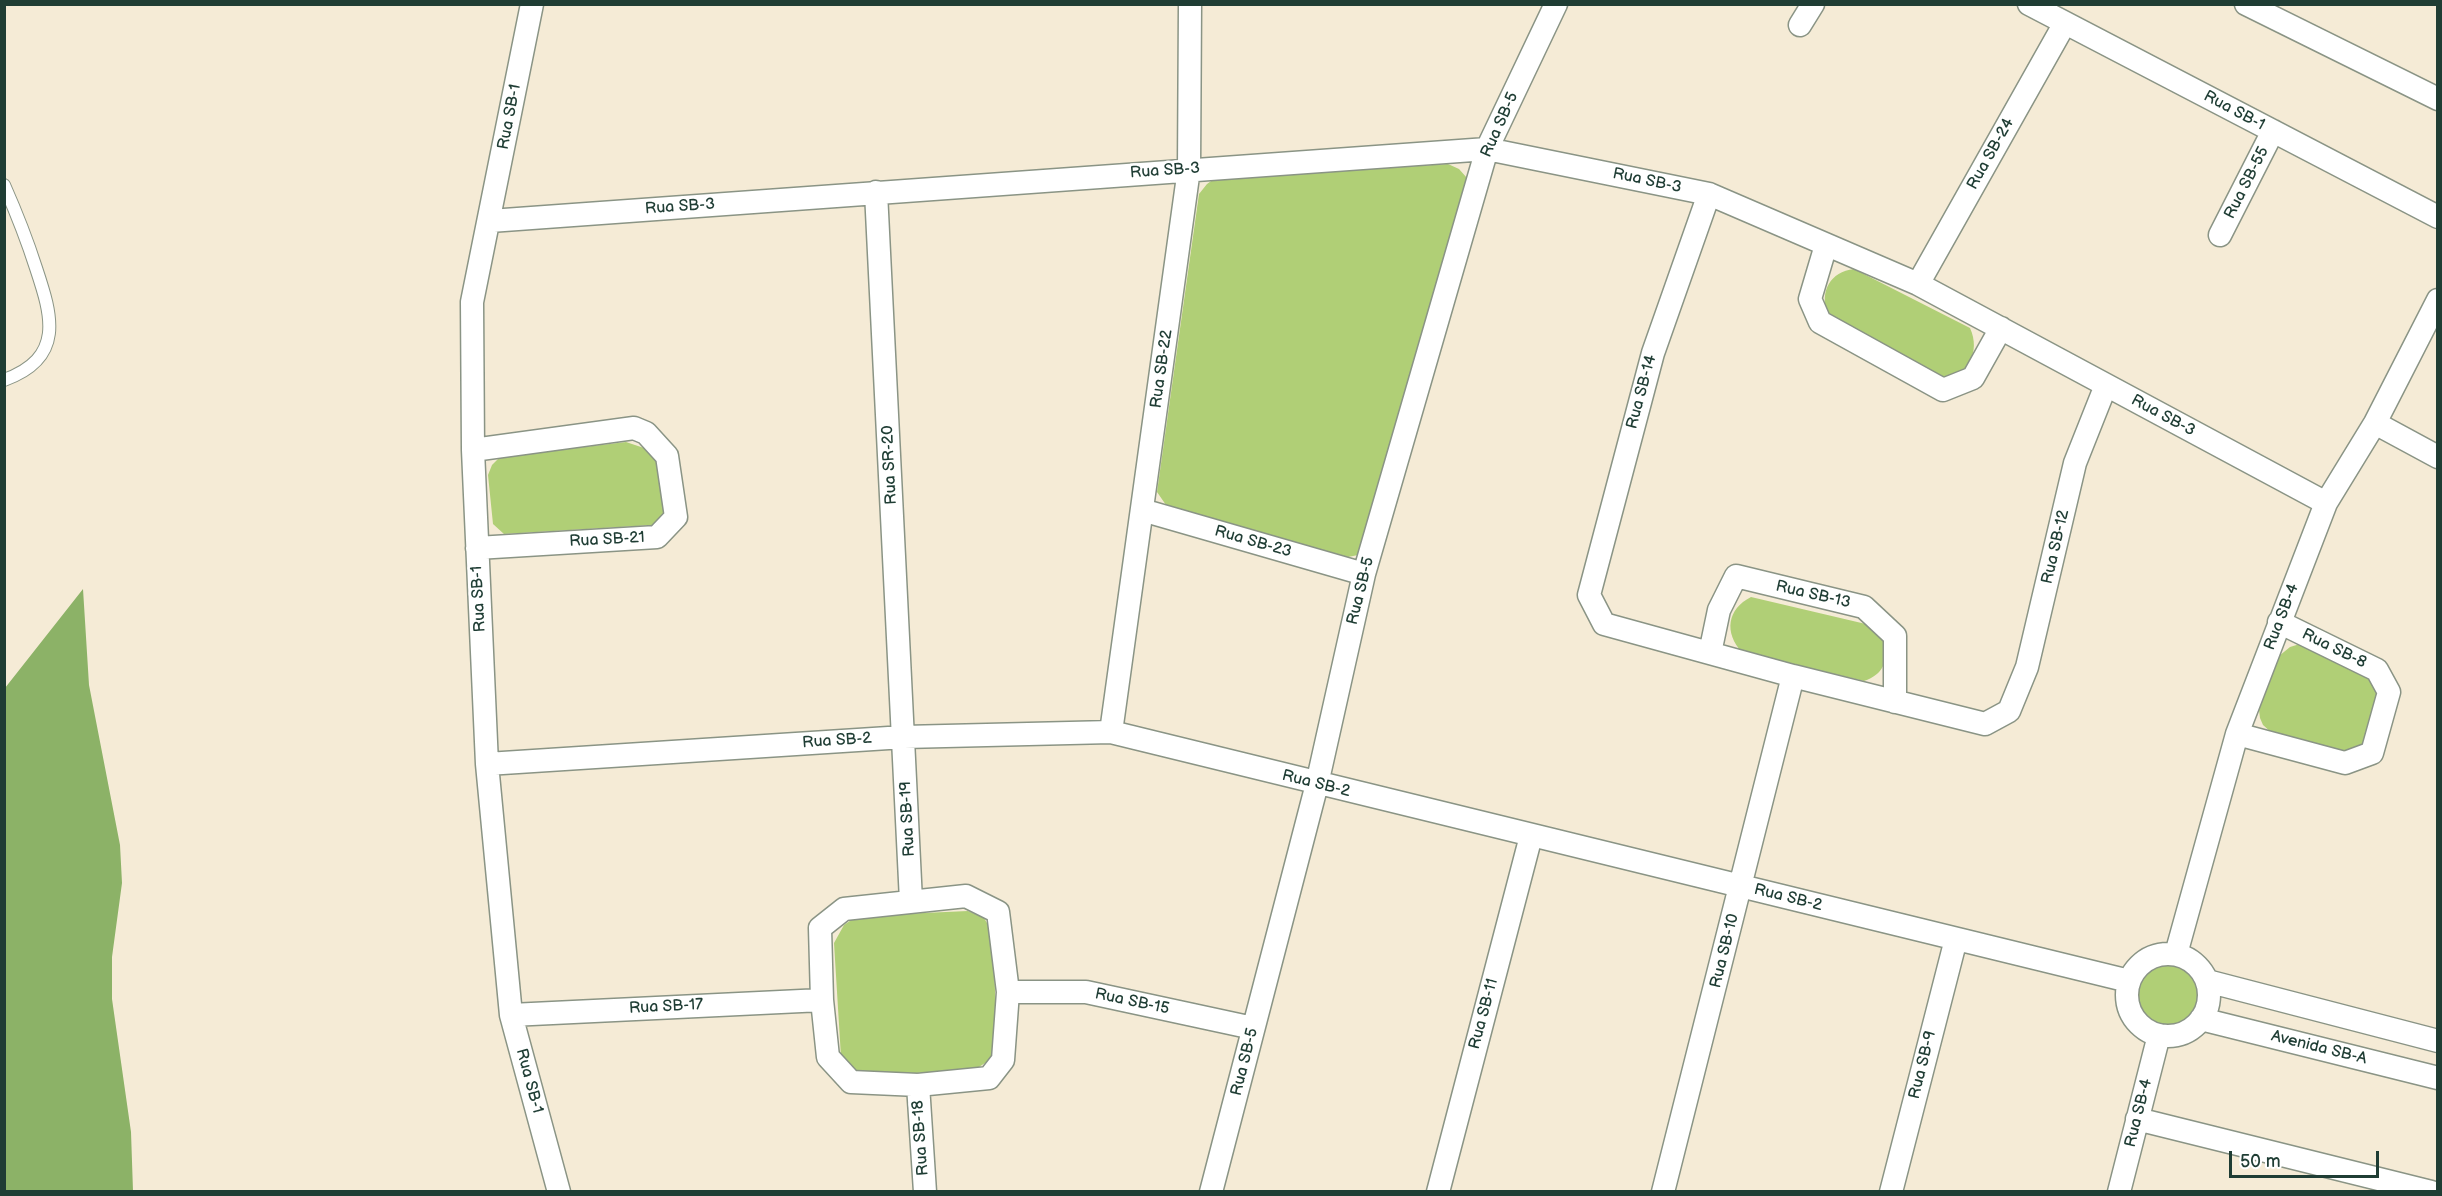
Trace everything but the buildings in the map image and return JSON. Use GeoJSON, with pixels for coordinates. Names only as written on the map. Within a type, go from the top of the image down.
{"type":"FeatureCollection","features":[{"type":"Feature","properties":{"kind":"street","name":"Rua SB-1"},"geometry":{"type":"LineString","coordinates":[[532,4],[472,302],[473,450],[487,764],[511,1015],[559,1191]]}},
{"type":"Feature","properties":{"kind":"street","name":"Rua SB-22"},"geometry":{"type":"LineString","coordinates":[[1111,732],[1189,169],[1190,4]]}},
{"type":"Feature","properties":{"kind":"street","name":"Rua SB-5"},"geometry":{"type":"LineString","coordinates":[[1211,1191],[1317,784],[1364,574],[1487,149],[1556,4]]}},
{"type":"Feature","properties":{"kind":"street"},"geometry":{"type":"LineString","coordinates":[[1800,25],[1813,4]]}},
{"type":"Feature","properties":{"kind":"street","name":"Rua SB-1"},"geometry":{"type":"LineString","coordinates":[[2029,4],[2438,217]]}},
{"type":"Feature","properties":{"kind":"street"},"geometry":{"type":"LineString","coordinates":[[2246,4],[2438,99]]}},
{"type":"Feature","properties":{"kind":"street","name":"Rua SB-24"},"geometry":{"type":"LineString","coordinates":[[1918,284],[2065,23]]}},
{"type":"Feature","properties":{"kind":"street","name":"Rua SB-55"},"geometry":{"type":"LineString","coordinates":[[2220,235],[2273,132]]}},
{"type":"Feature","properties":{"kind":"street","name":"Rua SB-3"},"geometry":{"type":"LineString","coordinates":[[490,221],[1487,149],[1709,194],[1918,284],[2326,503]]}},
{"type":"Feature","properties":{"kind":"street","name":"Rua SR-20"},"geometry":{"type":"LineString","coordinates":[[876,192],[904,737]]}},
{"type":"Feature","properties":{"kind":"street","name":"Rua SB-14"},"geometry":{"type":"LineString","coordinates":[[1709,194],[1653,353],[1589,595],[1604,624],[1710,653]]}},
{"type":"Feature","properties":{"kind":"street"},"geometry":{"type":"LineString","coordinates":[[1826,245],[1810,299],[1820,322],[1943,390],[1973,378],[2001,328]]}},
{"type":"Feature","properties":{"kind":"street","name":"Rua SB-4"},"geometry":{"type":"LineString","coordinates":[[2176,954],[2237,734],[2326,503],[2375,423],[2438,300]]}},
{"type":"Feature","properties":{"kind":"street","name":"Rua SB-12"},"geometry":{"type":"LineString","coordinates":[[1895,702],[1985,724],[2009,711],[2027,667],[2075,463],[2106,385]]}},
{"type":"Feature","properties":{"kind":"street"},"geometry":{"type":"LineString","coordinates":[[2375,423],[2438,457]]}},
{"type":"Feature","properties":{"kind":"street","name":"Rua SB-21"},"geometry":{"type":"LineString","coordinates":[[473,450],[634,428],[646,433],[668,456],[676,517],[657,537],[477,548]]}},
{"type":"Feature","properties":{"kind":"street","name":"Rua SB-23"},"geometry":{"type":"LineString","coordinates":[[1142,510],[1364,574]]}},
{"type":"Feature","properties":{"kind":"street","name":"Rua SB-13"},"geometry":{"type":"LineString","coordinates":[[1710,653],[1719,610],[1736,576],[1864,607],[1895,636],[1895,702]]}},
{"type":"Feature","properties":{"kind":"street","name":"Rua SB-8"},"geometry":{"type":"LineString","coordinates":[[2237,734],[2345,763],[2372,753],[2389,692],[2377,670],[2279,622]]}},
{"type":"Feature","properties":{"kind":"street"},"geometry":{"type":"LineString","coordinates":[[1710,653],[1895,702]]}},
{"type":"Feature","properties":{"kind":"street","name":"Rua SB-10"},"geometry":{"type":"LineString","coordinates":[[1663,1191],[1793,676]]}},
{"type":"Feature","properties":{"kind":"street","name":"Rua SB-2"},"geometry":{"type":"LineString","coordinates":[[487,764],[904,737],[1111,732],[2129,981]]}},
{"type":"Feature","properties":{"kind":"street","name":"Rua SB-19"},"geometry":{"type":"LineString","coordinates":[[904,737],[911,901]]}},
{"type":"Feature","properties":{"kind":"street","name":"Rua SB-11"},"geometry":{"type":"LineString","coordinates":[[1438,1191],[1531,836]]}},
{"type":"Feature","properties":{"kind":"street"},"geometry":{"type":"LineString","coordinates":[[822,1000],[820,928],[844,909],[966,896],[998,912],[1008,992]]}},
{"type":"Feature","properties":{"kind":"street","name":"Rua SB-9"},"geometry":{"type":"LineString","coordinates":[[1891,1191],[1956,939]]}},
{"type":"Feature","properties":{"kind":"street"},"geometry":{"type":"LineString","coordinates":[[2176,954],[2190,959],[2200,969],[2207,981],[2209,994],[2207,1007],[2193,1028],[2182,1033],[2158,1035],[2146,1030],[2135,1020],[2129,1008],[2127,994],[2129,981],[2134,970],[2153,956],[2176,954]]}},
{"type":"Feature","properties":{"kind":"street"},"geometry":{"type":"LineString","coordinates":[[2207,981],[2438,1041]]}},
{"type":"Feature","properties":{"kind":"street","name":"Rua SB-15"},"geometry":{"type":"LineString","coordinates":[[1008,992],[1086,992],[1253,1028]]}},
{"type":"Feature","properties":{"kind":"street","name":"Rua SB-18"},"geometry":{"type":"LineString","coordinates":[[822,1000],[828,1057],[851,1082],[918,1085],[989,1078],[1004,1060],[1008,992]]}},
{"type":"Feature","properties":{"kind":"street","name":"Rua SB-17"},"geometry":{"type":"LineString","coordinates":[[511,1015],[822,1000]]}},
{"type":"Feature","properties":{"kind":"street","name":"Avenida SB-A"},"geometry":{"type":"LineString","coordinates":[[2201,1019],[2438,1078]]}},
{"type":"Feature","properties":{"kind":"street","name":"Rua SB-4"},"geometry":{"type":"LineString","coordinates":[[2119,1191],[2158,1035]]}},
{"type":"Feature","properties":{"kind":"street","name":"Rua SB-18"},"geometry":{"type":"LineString","coordinates":[[918,1085],[925,1191]]}},
{"type":"Feature","properties":{"kind":"street"},"geometry":{"type":"LineString","coordinates":[[2137,1119],[2432,1191]]}},
{"type":"Feature","properties":{"kind":"lane"},"geometry":{"type":"LineString","coordinates":[[4,185],[31,251],[51,318],[47,340],[36,361],[17,375],[4,380]]}},
{"type":"Feature","properties":{"kind":"green space"},"geometry":{"type":"Polygon","coordinates":[[[1448,164],[1459,169],[1467,178],[1363,551],[1358,555],[1348,557],[1166,505],[1157,492],[1199,194],[1207,184],[1214,179],[1448,164]]]}},
{"type":"Feature","properties":{"kind":"green space"},"geometry":{"type":"Polygon","coordinates":[[[1854,269],[1970,328],[1973,337],[1973,354],[1965,368],[1950,377],[1941,378],[1827,313],[1825,297],[1829,284],[1839,274],[1854,269]]]}},
{"type":"Feature","properties":{"kind":"green space"},"geometry":{"type":"Polygon","coordinates":[[[626,442],[647,449],[658,459],[664,512],[653,525],[504,534],[493,524],[488,475],[492,465],[500,457],[626,442]]]}},
{"type":"Feature","properties":{"kind":"green space"},"geometry":{"type":"Polygon","coordinates":[[[83,589],[89,685],[120,845],[122,883],[112,957],[112,999],[131,1132],[133,1191],[5,1191],[5,688],[83,589]]]}},
{"type":"Feature","properties":{"kind":"green space"},"geometry":{"type":"Polygon","coordinates":[[[1751,597],[1870,625],[1886,643],[1883,666],[1876,675],[1864,681],[1742,652],[1732,637],[1731,622],[1737,608],[1751,597]]]}},
{"type":"Feature","properties":{"kind":"green space"},"geometry":{"type":"Polygon","coordinates":[[[2303,643],[2367,677],[2380,691],[2369,743],[2348,754],[2273,734],[2263,725],[2259,710],[2279,656],[2290,647],[2303,643]]]}},
{"type":"Feature","properties":{"kind":"green space"},"geometry":{"type":"Polygon","coordinates":[[[968,911],[984,918],[993,933],[997,1048],[988,1061],[976,1069],[871,1076],[853,1069],[841,1057],[834,943],[844,925],[857,916],[968,911]]]}},
{"type":"Feature","properties":{"kind":"green space"},"geometry":{"type":"Polygon","coordinates":[[[2162,965],[2174,965],[2190,973],[2196,983],[2198,995],[2196,1007],[2190,1017],[2174,1025],[2162,1025],[2146,1017],[2138,1001],[2138,989],[2146,973],[2162,965]]]}}]}
